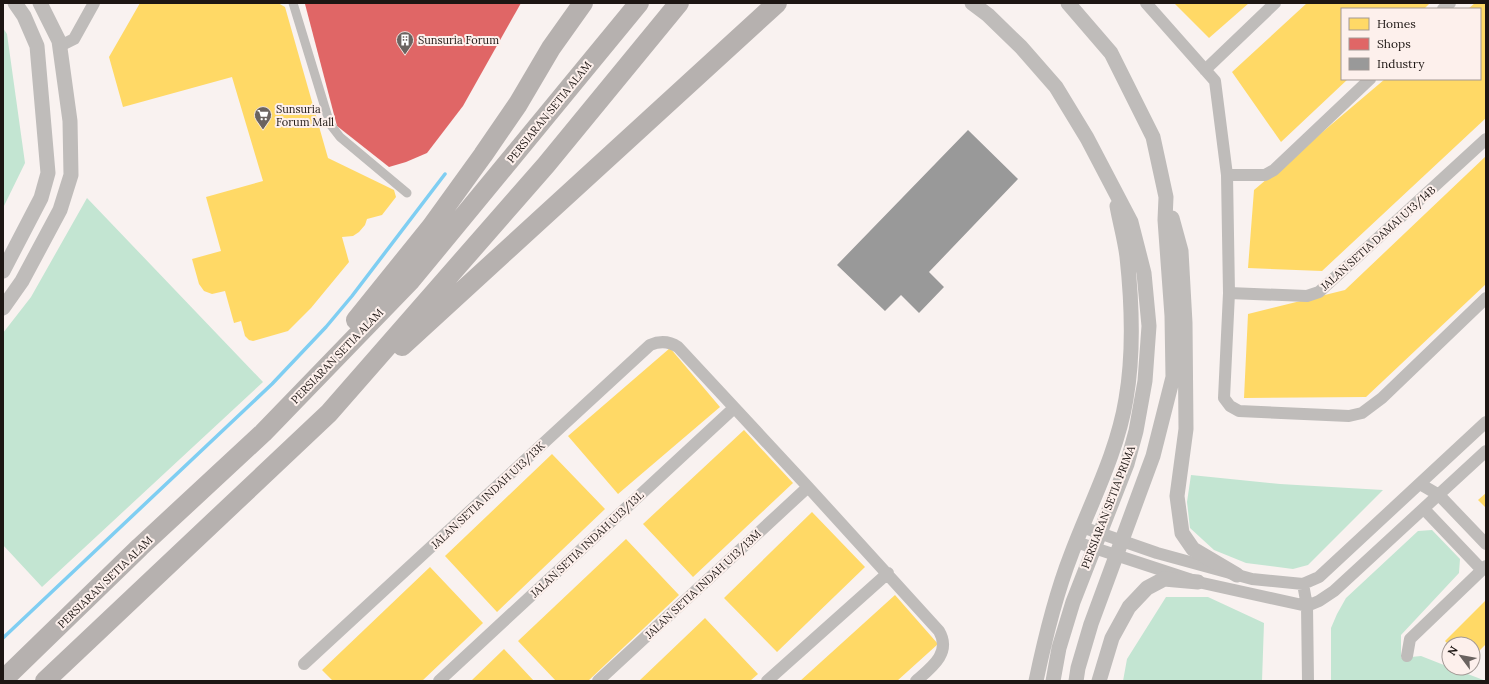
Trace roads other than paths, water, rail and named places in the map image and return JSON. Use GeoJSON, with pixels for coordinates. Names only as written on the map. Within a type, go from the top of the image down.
{"type":"FeatureCollection","features":[{"type":"Feature","properties":{"kind":"highway"},"geometry":{"type":"LineString","coordinates":[[551,48],[569,3]]}},
{"type":"Feature","properties":{"kind":"highway"},"geometry":{"type":"LineString","coordinates":[[3,665],[80,590],[238,443],[263,433],[431,227],[518,104],[551,48],[583,3]]}},
{"type":"Feature","properties":{"kind":"highway","name":"PERSIARAN SETIA ALAM"},"geometry":{"type":"LineString","coordinates":[[3,680],[140,547],[263,433],[411,280],[639,3]]}},
{"type":"Feature","properties":{"kind":"highway"},"geometry":{"type":"LineString","coordinates":[[329,413],[546,165],[679,3]]}},
{"type":"Feature","properties":{"kind":"highway"},"geometry":{"type":"LineString","coordinates":[[45,681],[329,413],[777,3]]}},
{"type":"Feature","properties":{"kind":"street"},"geometry":{"type":"LineString","coordinates":[[3,271],[41,198],[48,173],[37,46],[24,16],[15,3]]}},
{"type":"Feature","properties":{"kind":"street"},"geometry":{"type":"LineString","coordinates":[[3,308],[22,281],[60,210],[71,175],[70,121],[60,46],[59,41],[40,3]]}},
{"type":"Feature","properties":{"kind":"street"},"geometry":{"type":"LineString","coordinates":[[60,46],[74,39],[94,3]]}},
{"type":"Feature","properties":{"kind":"street"},"geometry":{"type":"LineString","coordinates":[[293,3],[330,124],[340,137],[407,193]]}},
{"type":"Feature","properties":{"kind":"street","name":"PERSIARAN SETIA PRIMA"},"geometry":{"type":"LineString","coordinates":[[972,3],[988,15],[1021,47],[1056,87],[1087,138],[1131,222],[1144,273],[1149,326],[1145,381],[1136,431],[1127,464],[1073,602],[1059,648],[1053,681]]}},
{"type":"Feature","properties":{"kind":"street"},"geometry":{"type":"LineString","coordinates":[[1068,3],[1111,53],[1153,137],[1166,197],[1181,251],[1185,323],[1186,429],[1178,496],[1182,533],[1193,549],[1238,575]]}},
{"type":"Feature","properties":{"kind":"street"},"geometry":{"type":"LineString","coordinates":[[1146,3],[1215,81],[1226,176],[1229,293],[1224,398],[1230,406],[1239,411],[1349,416],[1362,413],[1382,398],[1486,298]]}},
{"type":"Feature","properties":{"kind":"street"},"geometry":{"type":"LineString","coordinates":[[1205,70],[1276,3]]}},
{"type":"Feature","properties":{"kind":"street"},"geometry":{"type":"LineString","coordinates":[[1226,176],[1265,175],[1274,170],[1369,80]]}},
{"type":"Feature","properties":{"kind":"street","name":"JALAN SETIA DAMAI U13/14B"},"geometry":{"type":"LineString","coordinates":[[1229,293],[1306,296],[1319,292],[1486,139]]}},
{"type":"Feature","properties":{"kind":"street"},"geometry":{"type":"LineString","coordinates":[[1036,681],[1051,613],[1076,542],[1112,454],[1126,399],[1131,350],[1130,302],[1127,255],[1115,190]]}},
{"type":"Feature","properties":{"kind":"street"},"geometry":{"type":"LineString","coordinates":[[1076,681],[1078,668],[1091,624],[1153,456],[1173,377],[1172,316],[1165,220],[1166,197]]}},
{"type":"Feature","properties":{"kind":"street","name":"JALAN SETIA INDAH U13/13K"},"geometry":{"type":"LineString","coordinates":[[304,664],[650,345],[656,342],[664,342],[672,343],[678,347],[734,408]]}},
{"type":"Feature","properties":{"kind":"street"},"geometry":{"type":"LineString","coordinates":[[734,408],[888,573],[939,631],[942,636],[942,652],[936,663],[916,681]]}},
{"type":"Feature","properties":{"kind":"street","name":"JALAN SETIA INDAH U13/13L"},"geometry":{"type":"LineString","coordinates":[[439,681],[734,408]]}},
{"type":"Feature","properties":{"kind":"street"},"geometry":{"type":"LineString","coordinates":[[1082,527],[1157,553],[1252,579],[1303,584],[1319,577],[1486,422]]}},
{"type":"Feature","properties":{"kind":"street"},"geometry":{"type":"LineString","coordinates":[[1076,542],[1198,582],[1307,606],[1319,601],[1334,591],[1486,451]]}},
{"type":"Feature","properties":{"kind":"street"},"geometry":{"type":"LineString","coordinates":[[1420,484],[1439,495],[1486,544]]}},
{"type":"Feature","properties":{"kind":"street","name":"JALAN SETIA INDAH U13/13M"},"geometry":{"type":"LineString","coordinates":[[598,681],[808,487]]}},
{"type":"Feature","properties":{"kind":"street"},"geometry":{"type":"LineString","coordinates":[[1407,656],[1410,639],[1484,568],[1424,509]]}},
{"type":"Feature","properties":{"kind":"street"},"geometry":{"type":"LineString","coordinates":[[768,681],[888,573]]}},
{"type":"Feature","properties":{"kind":"street"},"geometry":{"type":"LineString","coordinates":[[1099,681],[1112,638],[1129,607],[1147,588],[1164,579],[1198,582]]}},
{"type":"Feature","properties":{"kind":"street"},"geometry":{"type":"LineString","coordinates":[[1303,584],[1307,606],[1308,681]]}},
{"type":"Feature","properties":{"kind":"waterway"},"geometry":{"type":"LineString","coordinates":[[3,638],[272,384],[326,327],[352,296],[445,174]]}},
{"type":"Feature","properties":{"kind":"place","name":"Sunsuria Forum"},"geometry":{"type":"Point","coordinates":[405,55]}},
{"type":"Feature","properties":{"kind":"place","name":"Sunsuria Forum Mall"},"geometry":{"type":"Point","coordinates":[263,130]}}]}
